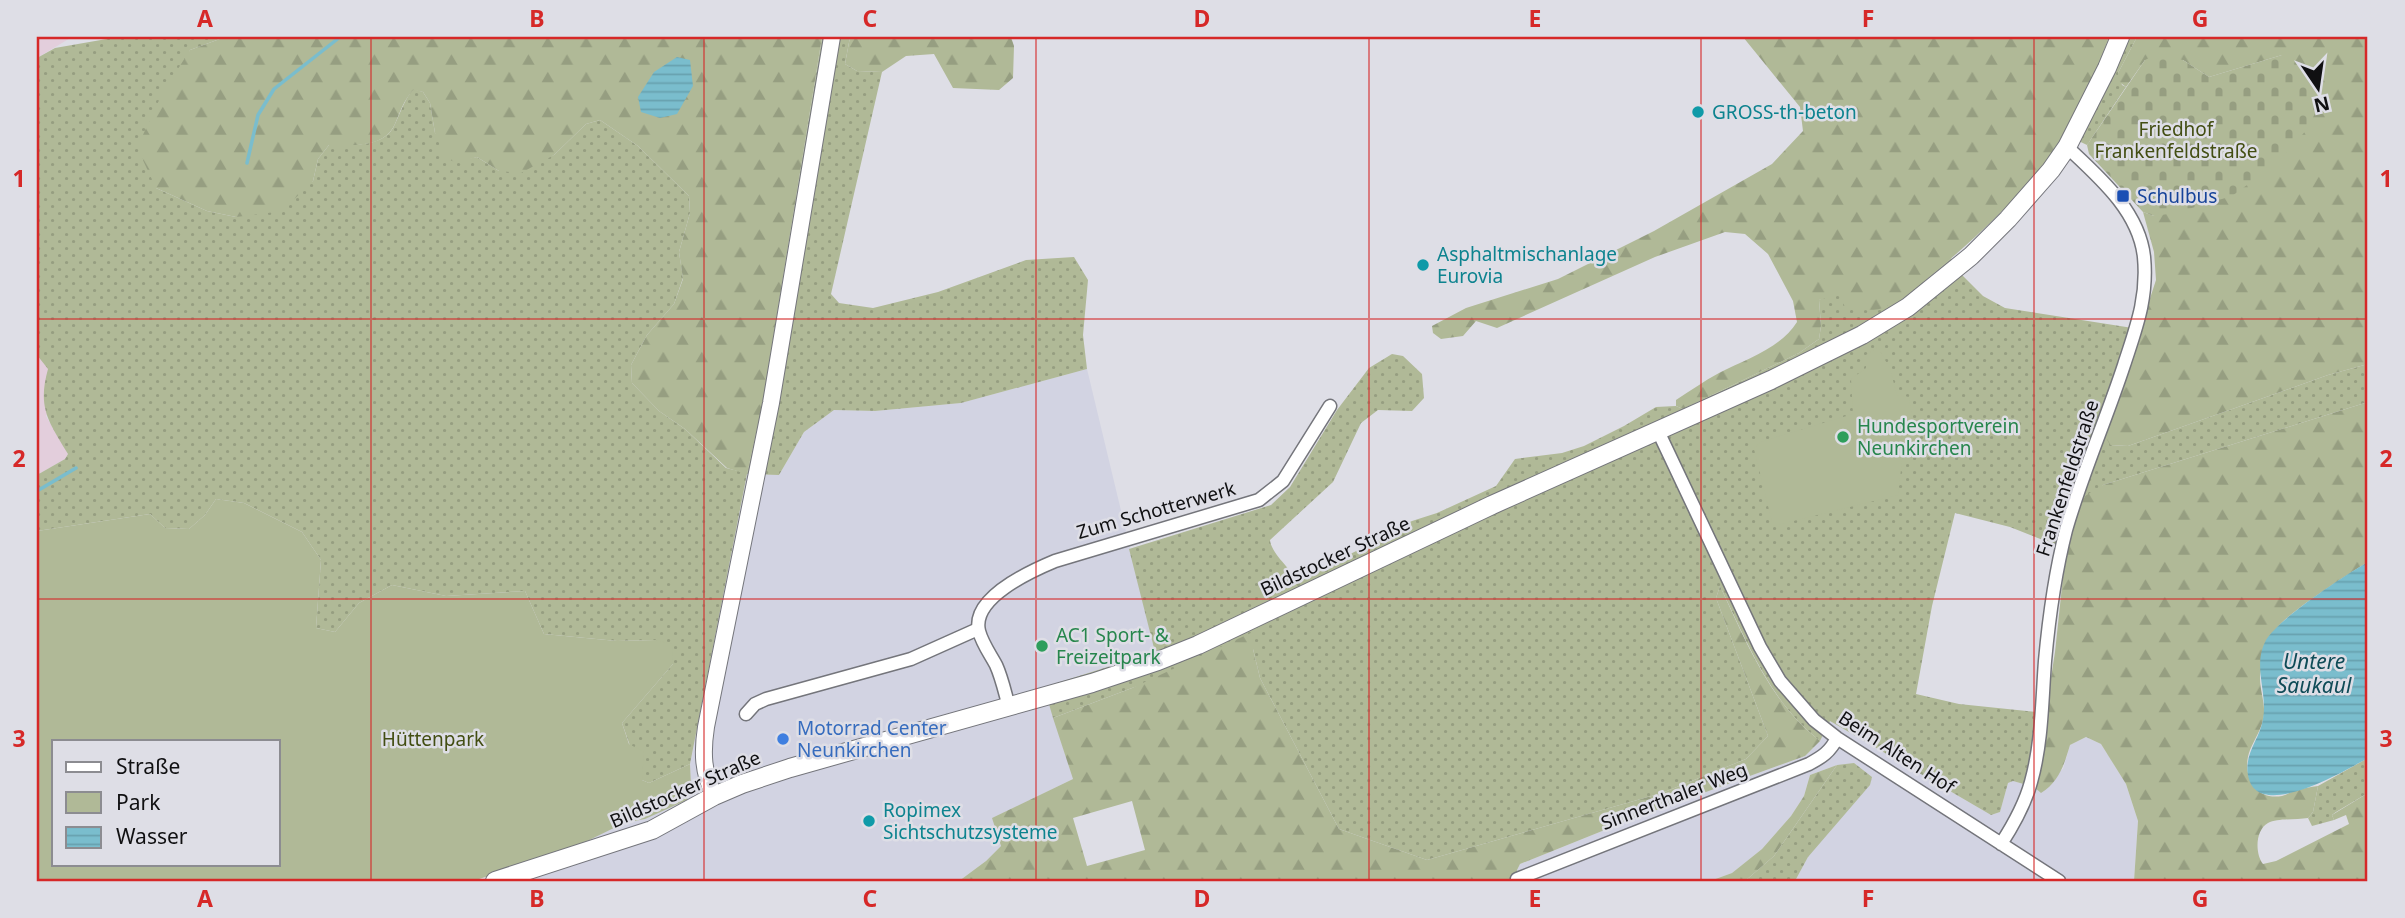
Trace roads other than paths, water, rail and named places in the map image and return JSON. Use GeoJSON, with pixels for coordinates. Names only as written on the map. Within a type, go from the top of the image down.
{"type":"FeatureCollection","features":[{"type":"Feature","properties":{"kind":"main road","name":"Bildstocker Straße"},"geometry":{"type":"LineString","coordinates":[[495,881],[652,830],[741,784],[1105,679],[1158,661],[1198,645],[1492,505],[1838,348],[1908,307],[1933,289],[2008,219],[2051,170],[2067,147],[2120,37]]}},
{"type":"Feature","properties":{"kind":"street"},"geometry":{"type":"LineString","coordinates":[[714,796],[703,767],[706,727],[771,403],[832,37]]}},
{"type":"Feature","properties":{"kind":"street","name":"Frankenfeldstraße"},"geometry":{"type":"LineString","coordinates":[[2001,844],[2022,808],[2032,780],[2052,595],[2067,528],[2120,377],[2144,296],[2143,253],[2134,222],[2106,187],[2067,147]]}},
{"type":"Feature","properties":{"kind":"street","name":"Zum Schotterwerk"},"geometry":{"type":"LineString","coordinates":[[978,629],[979,617],[986,606],[1022,575],[1082,552],[1259,499],[1272,491],[1283,481],[1330,406]]}},
{"type":"Feature","properties":{"kind":"street","name":"Beim Alten Hof"},"geometry":{"type":"LineString","coordinates":[[1658,431],[1760,647],[1780,681],[1815,720],[1837,738],[2059,881]]}},
{"type":"Feature","properties":{"kind":"street"},"geometry":{"type":"LineString","coordinates":[[746,714],[755,704],[766,699],[911,659],[932,652],[961,635],[978,629],[996,665],[1009,707]]}},
{"type":"Feature","properties":{"kind":"street","name":"Sinnerthaler Weg"},"geometry":{"type":"LineString","coordinates":[[1517,879],[1809,764],[1823,757],[1837,738]]}},
{"type":"Feature","properties":{"kind":"water"},"geometry":{"type":"Polygon","coordinates":[[[677,57],[690,60],[693,86],[677,114],[660,118],[641,112],[638,97],[654,72],[677,57]]]}},
{"type":"Feature","properties":{"kind":"water","name":"Untere Saukaul"},"geometry":{"type":"Polygon","coordinates":[[[2368,562],[2368,758],[2303,789],[2267,795],[2255,789],[2247,767],[2263,719],[2260,660],[2266,640],[2297,610],[2368,562]]]}},
{"type":"Feature","properties":{"kind":"waterway"},"geometry":{"type":"LineString","coordinates":[[247,163],[258,115],[274,89],[340,37]]}},
{"type":"Feature","properties":{"kind":"waterway"},"geometry":{"type":"LineString","coordinates":[[37,491],[76,468]]}},
{"type":"Feature","properties":{"kind":"place","name":"GROSS-th-beton"},"geometry":{"type":"Point","coordinates":[1698,112]}},
{"type":"Feature","properties":{"kind":"place","name":"Schulbus"},"geometry":{"type":"Point","coordinates":[2123,196]}},
{"type":"Feature","properties":{"kind":"place","name":"Asphaltmischanlage Eurovia"},"geometry":{"type":"Point","coordinates":[1423,265]}},
{"type":"Feature","properties":{"kind":"place","name":"Hundesportverein Neunkirchen"},"geometry":{"type":"Point","coordinates":[1843,437]}},
{"type":"Feature","properties":{"kind":"place","name":"AC1 Sport- & Freizeitpark"},"geometry":{"type":"Point","coordinates":[1042,646]}},
{"type":"Feature","properties":{"kind":"place","name":"Motorrad Center Neunkirchen"},"geometry":{"type":"Point","coordinates":[783,739]}},
{"type":"Feature","properties":{"kind":"place","name":"Ropimex Sichtschutzsysteme"},"geometry":{"type":"Point","coordinates":[869,821]}},
{"type":"Feature","properties":{"kind":"park label","name":"Friedhof Frankenfeldstraße"},"geometry":{"type":"Point","coordinates":[2176,140]}},
{"type":"Feature","properties":{"kind":"park label","name":"Hüttenpark"},"geometry":{"type":"Point","coordinates":[433,739]}}]}
